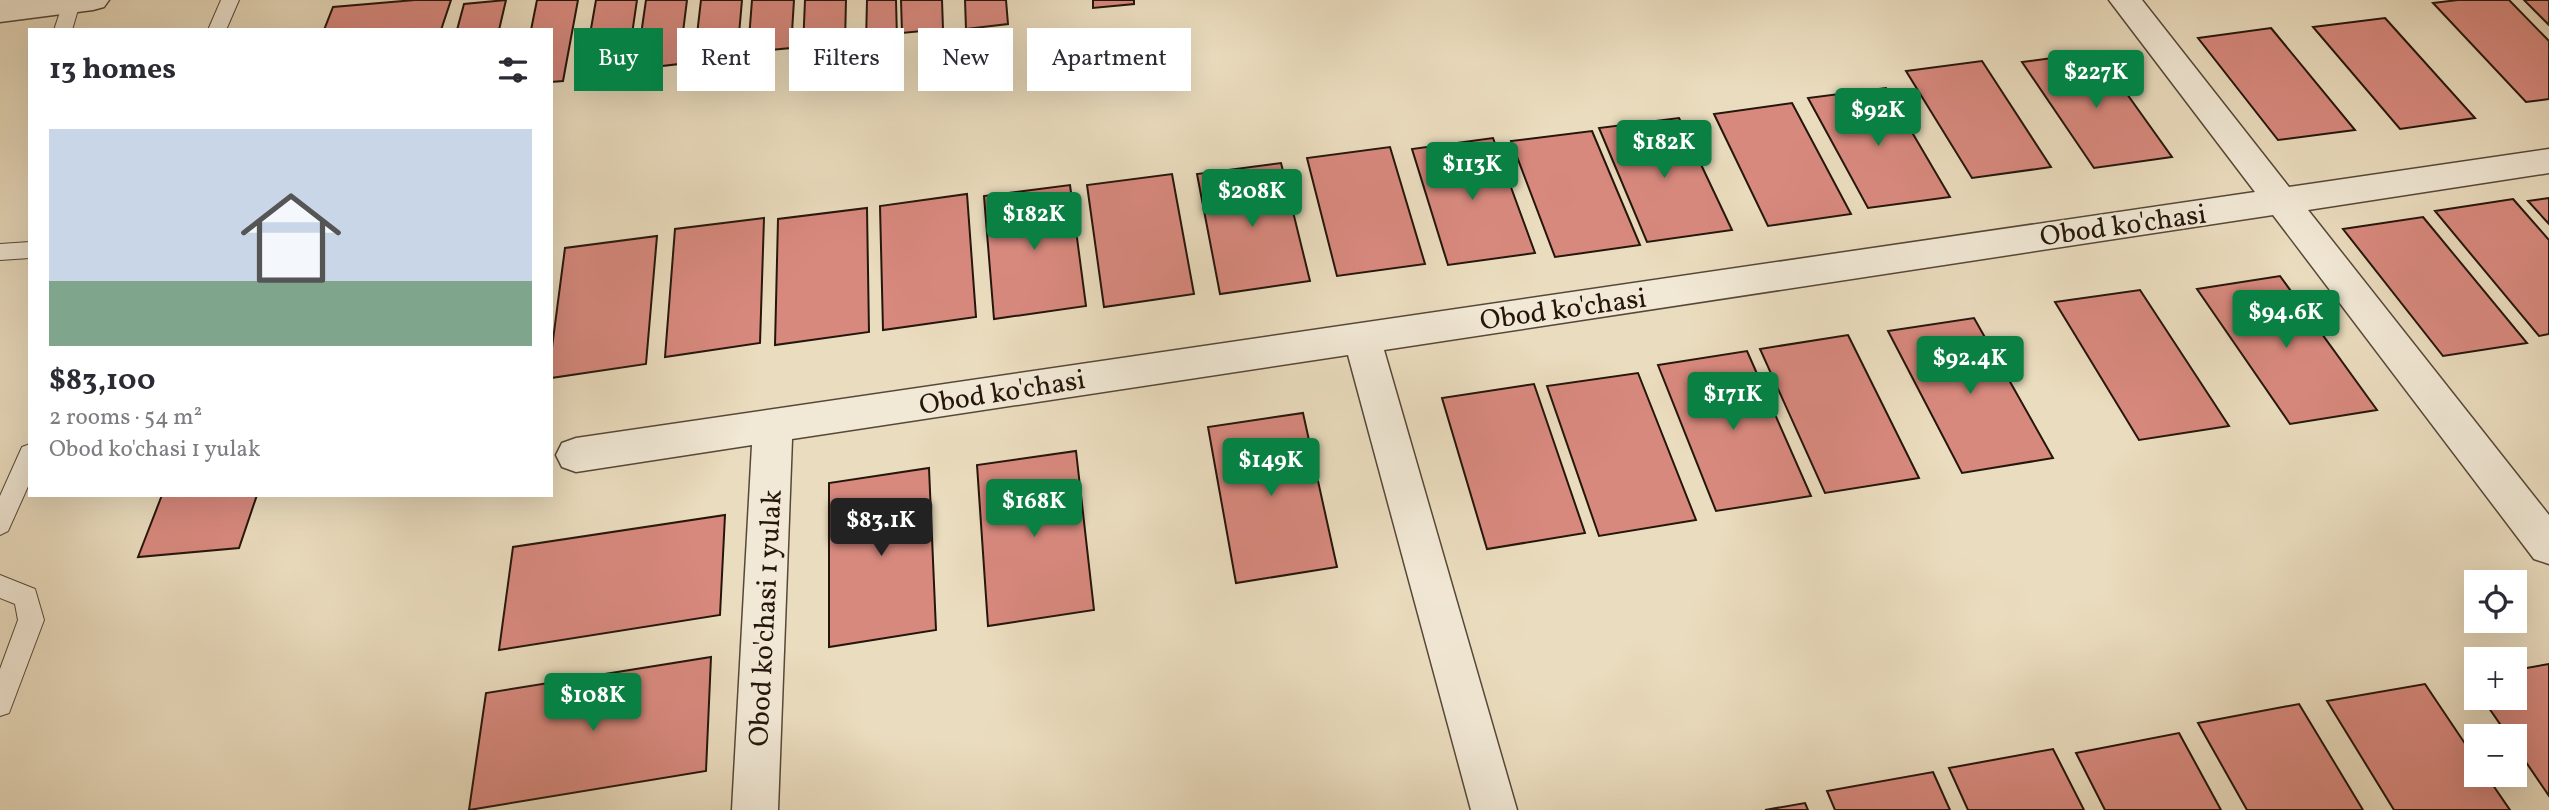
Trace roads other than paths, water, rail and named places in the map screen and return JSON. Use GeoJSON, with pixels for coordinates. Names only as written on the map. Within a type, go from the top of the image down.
{"type":"FeatureCollection","features":[{"type":"Feature","properties":{"kind":"street"},"geometry":{"type":"LineString","coordinates":[[2125,0],[2549,547]]}},
{"type":"Feature","properties":{"kind":"street"},"geometry":{"type":"LineString","coordinates":[[0,11],[76,11]]}},
{"type":"Feature","properties":{"kind":"street","name":"Obod ko'chasi"},"geometry":{"type":"LineString","coordinates":[[576,455],[2549,161]]}},
{"type":"Feature","properties":{"kind":"street"},"geometry":{"type":"LineString","coordinates":[[1362,338],[1494,810]]}},
{"type":"Feature","properties":{"kind":"street","name":"Obod ko'chasi 1 yulak"},"geometry":{"type":"LineString","coordinates":[[755,810],[773,426]]}},
{"type":"Feature","properties":{"kind":"lane"},"geometry":{"type":"LineString","coordinates":[[218,28],[230,0]]}},
{"type":"Feature","properties":{"kind":"lane"},"geometry":{"type":"LineString","coordinates":[[0,252],[28,250]]}},
{"type":"Feature","properties":{"kind":"lane"},"geometry":{"type":"LineString","coordinates":[[0,524],[28,459]]}},
{"type":"Feature","properties":{"kind":"lane"},"geometry":{"type":"LineString","coordinates":[[0,586],[26,597],[31,621],[0,704]]}}]}
